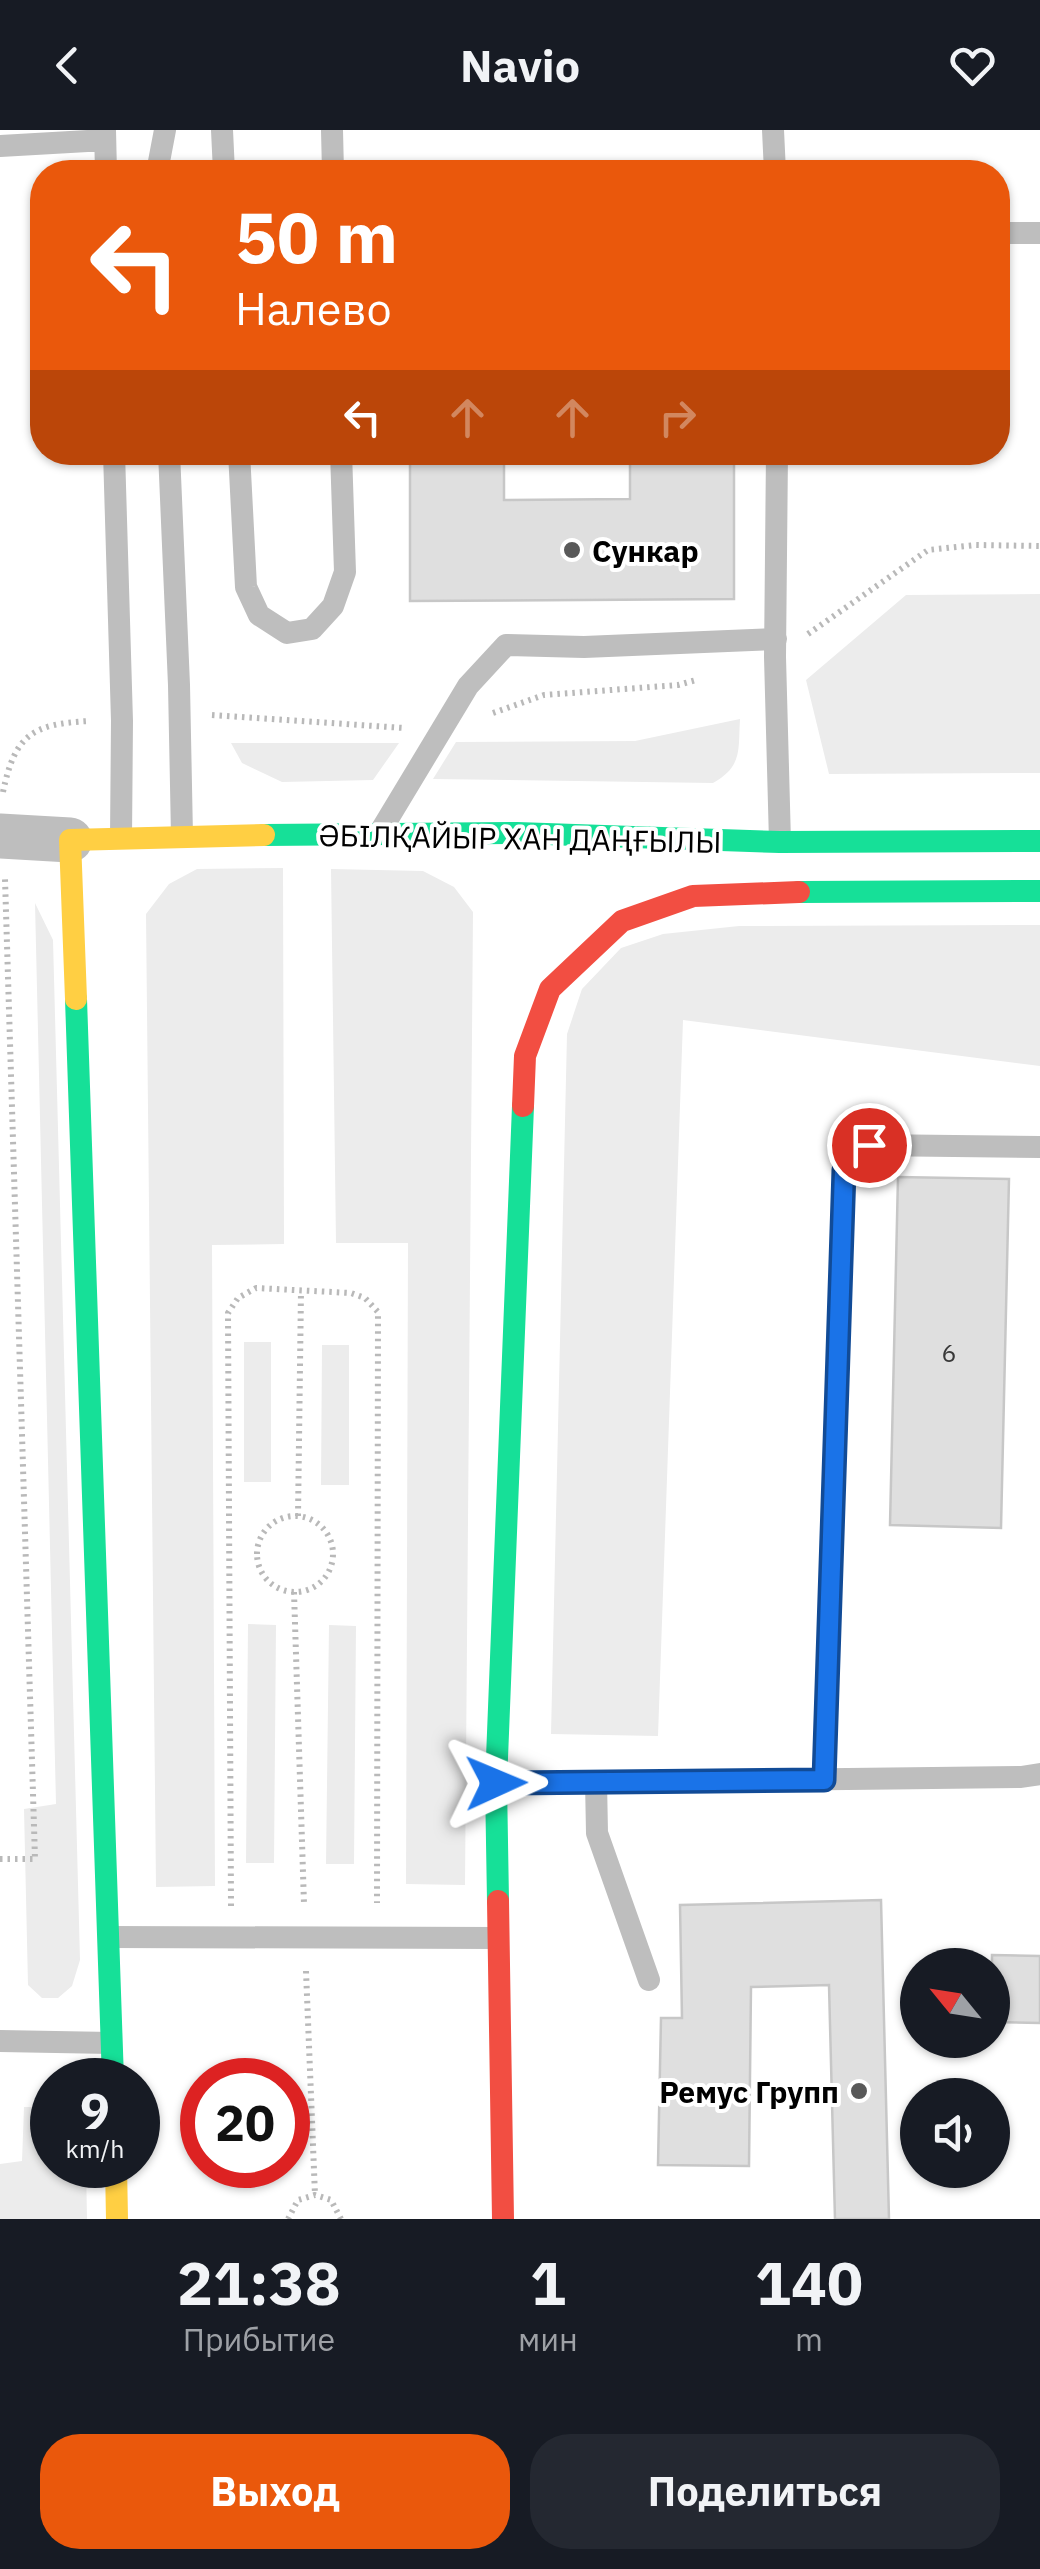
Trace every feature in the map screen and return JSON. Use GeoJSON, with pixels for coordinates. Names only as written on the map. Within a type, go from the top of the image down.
{"type":"FeatureCollection","features":[{"type":"Feature","properties":{"kind":"street","name":"ӘБІЛҚАЙЫР ХАН ДАҢҒЫЛЫ"},"geometry":{"type":"LineString","coordinates":[[2,836],[70,840],[517,833],[780,842],[1040,840]]}},
{"type":"Feature","properties":{"kind":"street"},"geometry":{"type":"LineString","coordinates":[[70,840],[112,2058]]}},
{"type":"Feature","properties":{"kind":"street","name":"ӘБІЛҚАЙЫР ХАН ДАҢҒЫЛЫ"},"geometry":{"type":"LineString","coordinates":[[496,1783],[525,1056],[550,989],[622,922],[693,896],[1040,891]]}},
{"type":"Feature","properties":{"kind":"street"},"geometry":{"type":"LineString","coordinates":[[496,1783],[503,2219]]}},
{"type":"Feature","properties":{"kind":"street"},"geometry":{"type":"LineString","coordinates":[[116,2188],[117,2219]]}},
{"type":"Feature","properties":{"kind":"lane"},"geometry":{"type":"LineString","coordinates":[[160,160],[166,130]]}},
{"type":"Feature","properties":{"kind":"lane"},"geometry":{"type":"LineString","coordinates":[[222,130],[223,160]]}},
{"type":"Feature","properties":{"kind":"lane"},"geometry":{"type":"LineString","coordinates":[[332,130],[333,160]]}},
{"type":"Feature","properties":{"kind":"lane"},"geometry":{"type":"LineString","coordinates":[[773,130],[774,160]]}},
{"type":"Feature","properties":{"kind":"lane"},"geometry":{"type":"LineString","coordinates":[[0,146],[105,135],[106,160]]}},
{"type":"Feature","properties":{"kind":"lane"},"geometry":{"type":"LineString","coordinates":[[1010,233],[1040,232]]}},
{"type":"Feature","properties":{"kind":"lane"},"geometry":{"type":"LineString","coordinates":[[114,465],[122,721],[121,838]]}},
{"type":"Feature","properties":{"kind":"lane"},"geometry":{"type":"LineString","coordinates":[[169,465],[182,836]]}},
{"type":"Feature","properties":{"kind":"lane"},"geometry":{"type":"LineString","coordinates":[[239,465],[246,587],[259,615],[287,633],[312,629],[332,606],[345,572],[341,465]]}},
{"type":"Feature","properties":{"kind":"lane"},"geometry":{"type":"LineString","coordinates":[[777,465],[780,842]]}},
{"type":"Feature","properties":{"kind":"lane"},"geometry":{"type":"LineString","coordinates":[[378,836],[468,686],[506,645],[776,648]]}},
{"type":"Feature","properties":{"kind":"lane"},"geometry":{"type":"LineString","coordinates":[[824,1780],[844,1170],[852,1152],[869,1145],[1040,1147]]}},
{"type":"Feature","properties":{"kind":"lane"},"geometry":{"type":"LineString","coordinates":[[496,1783],[1040,1774]]}},
{"type":"Feature","properties":{"kind":"lane"},"geometry":{"type":"LineString","coordinates":[[596,1781],[597,1832],[650,1980]]}},
{"type":"Feature","properties":{"kind":"lane"},"geometry":{"type":"LineString","coordinates":[[110,1936],[498,1938]]}},
{"type":"Feature","properties":{"kind":"lane"},"geometry":{"type":"LineString","coordinates":[[0,2042],[112,2043]]}},
{"type":"Feature","properties":{"kind":"path"},"geometry":{"type":"LineString","coordinates":[[179,717],[228,714],[441,731],[544,694],[678,685],[776,648],[928,550],[976,545],[1040,546]]}},
{"type":"Feature","properties":{"kind":"path"},"geometry":{"type":"LineString","coordinates":[[0,1858],[35,1859],[3,794],[10,760],[26,738],[52,723],[122,721]]}},
{"type":"Feature","properties":{"kind":"path"},"geometry":{"type":"LineString","coordinates":[[231,1938],[228,1312],[238,1298],[256,1288],[351,1293],[365,1298],[378,1312],[377,1937]]}},
{"type":"Feature","properties":{"kind":"path"},"geometry":{"type":"LineString","coordinates":[[298,1516],[301,1291]]}},
{"type":"Feature","properties":{"kind":"path"},"geometry":{"type":"LineString","coordinates":[[298,1516],[321,1526],[328,1536],[333,1560],[322,1581],[312,1589],[294,1592],[274,1587],[265,1578],[257,1554],[259,1541],[274,1522],[298,1516]]}},
{"type":"Feature","properties":{"kind":"path"},"geometry":{"type":"LineString","coordinates":[[294,1592],[315,2195]]}},
{"type":"Feature","properties":{"kind":"path"},"geometry":{"type":"LineString","coordinates":[[288,2219],[298,2200],[315,2195],[331,2200],[342,2219]]}},
{"type":"Feature","properties":{"kind":"shaded area"},"geometry":{"type":"Polygon","coordinates":[[[1040,594],[1040,773],[829,774],[806,680],[906,595],[1040,594]]]}},
{"type":"Feature","properties":{"kind":"shaded area"},"geometry":{"type":"Polygon","coordinates":[[[740,719],[734,763],[713,783],[433,779],[456,742],[635,741],[740,719]]]}},
{"type":"Feature","properties":{"kind":"shaded area"},"geometry":{"type":"Polygon","coordinates":[[[231,743],[399,743],[373,780],[282,782],[242,763],[231,743]]]}},
{"type":"Feature","properties":{"kind":"shaded area"},"geometry":{"type":"Polygon","coordinates":[[[283,868],[284,1244],[212,1245],[215,1886],[156,1887],[146,914],[169,884],[197,869],[283,868]]]}},
{"type":"Feature","properties":{"kind":"shaded area"},"geometry":{"type":"Polygon","coordinates":[[[331,869],[423,871],[454,887],[473,912],[465,1885],[406,1884],[408,1243],[336,1243],[331,869]]]}},
{"type":"Feature","properties":{"kind":"shaded area"},"geometry":{"type":"Polygon","coordinates":[[[35,903],[53,940],[80,1960],[72,1986],[58,1998],[42,1998],[28,1985],[24,1809],[56,1804],[35,903]]]}},
{"type":"Feature","properties":{"kind":"shaded area"},"geometry":{"type":"Polygon","coordinates":[[[1040,925],[1040,1066],[683,1020],[658,1736],[551,1734],[567,1034],[582,989],[621,948],[663,934],[739,926],[1040,925]]]}},
{"type":"Feature","properties":{"kind":"shaded area"},"geometry":{"type":"Polygon","coordinates":[[[244,1342],[271,1342],[271,1482],[244,1482],[244,1342]]]}},
{"type":"Feature","properties":{"kind":"shaded area"},"geometry":{"type":"Polygon","coordinates":[[[322,1345],[349,1345],[349,1485],[321,1485],[322,1345]]]}},
{"type":"Feature","properties":{"kind":"shaded area"},"geometry":{"type":"Polygon","coordinates":[[[248,1624],[276,1625],[274,1863],[246,1863],[248,1624]]]}},
{"type":"Feature","properties":{"kind":"shaded area"},"geometry":{"type":"Polygon","coordinates":[[[329,1625],[356,1626],[354,1864],[326,1864],[329,1625]]]}},
{"type":"Feature","properties":{"kind":"shaded area"},"geometry":{"type":"Polygon","coordinates":[[[24,2107],[30,2107],[30,2188],[86,2188],[87,2219],[0,2219],[0,2164],[22,2161],[24,2107]]]}},
{"type":"Feature","properties":{"kind":"building","name":"Сункар"},"geometry":{"type":"Polygon","coordinates":[[[410,465],[504,465],[504,500],[630,499],[630,465],[734,465],[734,599],[410,601],[410,465]]]}},
{"type":"Feature","properties":{"kind":"building"},"geometry":{"type":"Polygon","coordinates":[[[898,1177],[1009,1179],[1001,1528],[890,1525],[898,1177]]]}},
{"type":"Feature","properties":{"kind":"building","name":"Ремус Групп"},"geometry":{"type":"Polygon","coordinates":[[[881,1900],[889,2219],[835,2219],[829,1985],[751,1987],[749,2166],[658,2165],[661,2018],[682,2018],[680,1905],[881,1900]]]}},
{"type":"Feature","properties":{"kind":"building"},"geometry":{"type":"Polygon","coordinates":[[[1010,1955],[1040,1956],[1040,2023],[1010,2022],[1010,1955]]]}},
{"type":"Feature","properties":{"kind":"traffic: fast"},"geometry":{"type":"LineString","coordinates":[[264,835],[517,833],[780,842],[1040,841]]}},
{"type":"Feature","properties":{"kind":"traffic: fast"},"geometry":{"type":"LineString","coordinates":[[799,892],[1040,891]]}},
{"type":"Feature","properties":{"kind":"traffic: fast"},"geometry":{"type":"LineString","coordinates":[[76,999],[112,2058]]}},
{"type":"Feature","properties":{"kind":"traffic: fast"},"geometry":{"type":"LineString","coordinates":[[498,1901],[496,1783],[523,1106]]}},
{"type":"Feature","properties":{"kind":"traffic: slow"},"geometry":{"type":"LineString","coordinates":[[76,999],[70,840],[264,835]]}},
{"type":"Feature","properties":{"kind":"traffic: slow"},"geometry":{"type":"LineString","coordinates":[[116,2188],[117,2219]]}},
{"type":"Feature","properties":{"kind":"traffic: jam"},"geometry":{"type":"LineString","coordinates":[[523,1106],[525,1056],[550,989],[622,921],[693,896],[799,892]]}},
{"type":"Feature","properties":{"kind":"traffic: jam"},"geometry":{"type":"LineString","coordinates":[[498,1901],[503,2219]]}},
{"type":"Feature","properties":{"kind":"place","name":"Сункар"},"geometry":{"type":"Point","coordinates":[572,550]}},
{"type":"Feature","properties":{"kind":"place","name":"Ремус Групп"},"geometry":{"type":"Point","coordinates":[859,2091]}},
{"type":"Feature","properties":{"kind":"route"},"geometry":{"type":"LineString","coordinates":[[496,1783],[824,1780],[844,1170],[852,1152],[869,1145]]}}]}
